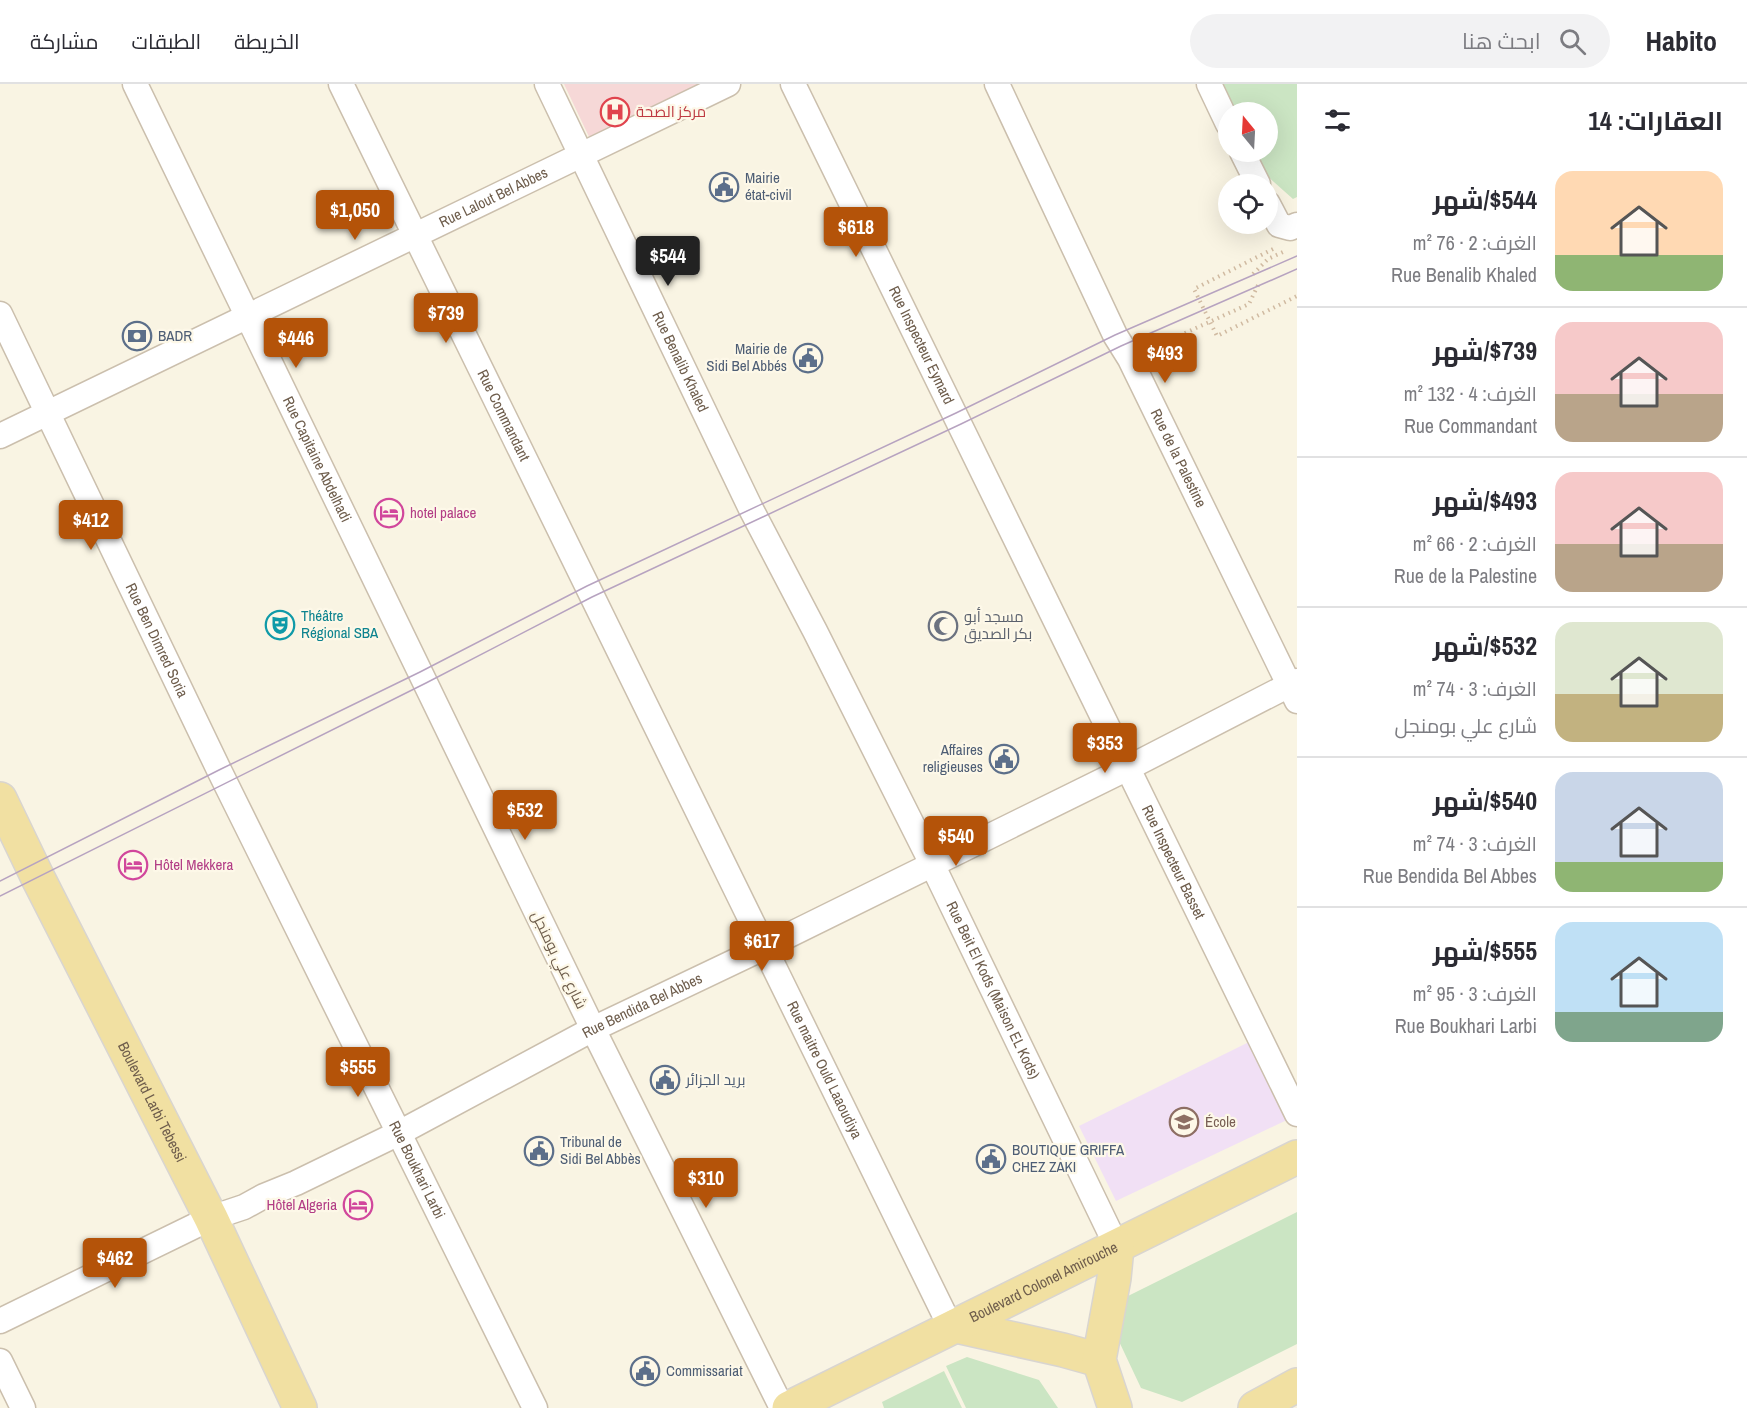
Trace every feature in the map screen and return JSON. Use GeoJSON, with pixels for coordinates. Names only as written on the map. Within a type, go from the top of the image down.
{"type":"FeatureCollection","features":[{"type":"Feature","properties":{"kind":"main road","name":"Boulevard Larbi Tebessi"},"geometry":{"type":"LineString","coordinates":[[0,799],[211,1218],[300,1408]]}},
{"type":"Feature","properties":{"kind":"main road","name":"Boulevard Colonel Amirouche"},"geometry":{"type":"LineString","coordinates":[[789,1408],[1297,1157]]}},
{"type":"Feature","properties":{"kind":"main road"},"geometry":{"type":"LineString","coordinates":[[1115,1408],[1099,1360],[1114,1278],[1117,1247]]}},
{"type":"Feature","properties":{"kind":"main road"},"geometry":{"type":"LineString","coordinates":[[953,1327],[1099,1360]]}},
{"type":"Feature","properties":{"kind":"main road"},"geometry":{"type":"LineString","coordinates":[[1255,1408],[1297,1385]]}},
{"type":"Feature","properties":{"kind":"street","name":"Rue Capitaine Abdelhadi"},"geometry":{"type":"LineString","coordinates":[[135,84],[420,672]]}},
{"type":"Feature","properties":{"kind":"street","name":"Rue Commandant"},"geometry":{"type":"LineString","coordinates":[[341,84],[587,586]]}},
{"type":"Feature","properties":{"kind":"street","name":"Rue Benalib Khaled"},"geometry":{"type":"LineString","coordinates":[[547,84],[751,508]]}},
{"type":"Feature","properties":{"kind":"street","name":"Rue Lalout Bel Abbes"},"geometry":{"type":"LineString","coordinates":[[0,436],[728,84]]}},
{"type":"Feature","properties":{"kind":"street","name":"Rue Inspecteur Eymard"},"geometry":{"type":"LineString","coordinates":[[794,84],[956,413]]}},
{"type":"Feature","properties":{"kind":"street","name":"Rue de la Palestine"},"geometry":{"type":"LineString","coordinates":[[997,84],[1115,335],[1130,359],[1294,689]]}},
{"type":"Feature","properties":{"kind":"street"},"geometry":{"type":"LineString","coordinates":[[1209,84],[1218,103]]}},
{"type":"Feature","properties":{"kind":"street"},"geometry":{"type":"LineString","coordinates":[[1278,223],[1290,228],[1297,225]]}},
{"type":"Feature","properties":{"kind":"street","name":"Rue Ben Dimred Soria"},"geometry":{"type":"LineString","coordinates":[[0,314],[219,770]]}},
{"type":"Feature","properties":{"kind":"street","name":"Rue Inspecteur Basset"},"geometry":{"type":"LineString","coordinates":[[956,413],[1126,769],[1297,1114]]}},
{"type":"Feature","properties":{"kind":"street","name":"Rue Beit El Kods (Maison EL Kods)"},"geometry":{"type":"LineString","coordinates":[[751,508],[932,864],[1117,1247]]}},
{"type":"Feature","properties":{"kind":"street","name":"Rue maitre Ould Laaoudiya"},"geometry":{"type":"LineString","coordinates":[[587,586],[953,1327]]}},
{"type":"Feature","properties":{"kind":"street","name":"شارع علي بومنجل"},"geometry":{"type":"LineString","coordinates":[[420,672],[593,1029],[782,1408]]}},
{"type":"Feature","properties":{"kind":"street","name":"Rue Bendida Bel Abbes"},"geometry":{"type":"LineString","coordinates":[[0,1321],[211,1218],[244,1207],[399,1133],[593,1029],[1294,689]]}},
{"type":"Feature","properties":{"kind":"street","name":"Rue Boukhari Larbi"},"geometry":{"type":"LineString","coordinates":[[219,770],[535,1408]]}},
{"type":"Feature","properties":{"kind":"street"},"geometry":{"type":"LineString","coordinates":[[0,1361],[23,1408]]}},
{"type":"Feature","properties":{"kind":"path"},"geometry":{"type":"LineString","coordinates":[[1276,248],[1194,289],[1217,336],[1297,296]]}},
{"type":"Feature","properties":{"kind":"path"},"geometry":{"type":"LineString","coordinates":[[1253,274],[1268,259],[1287,250]]}},
{"type":"Feature","properties":{"kind":"path"},"geometry":{"type":"LineString","coordinates":[[1130,359],[1249,304],[1258,285]]}},
{"type":"Feature","properties":{"kind":"shaded area","name":"مركز الصحة"},"geometry":{"type":"Polygon","coordinates":[[[564,84],[712,84],[591,141],[564,84]]]}},
{"type":"Feature","properties":{"kind":"shaded area","name":"École"},"geometry":{"type":"Polygon","coordinates":[[[1249,1042],[1289,1119],[1116,1201],[1079,1126],[1249,1042]]]}},
{"type":"Feature","properties":{"kind":"green space"},"geometry":{"type":"Polygon","coordinates":[[[1223,84],[1297,84],[1297,197],[1293,199],[1278,186],[1278,174],[1266,174],[1260,162],[1278,162],[1278,102],[1231,102],[1223,84]]]}},
{"type":"Feature","properties":{"kind":"green space"},"geometry":{"type":"Polygon","coordinates":[[[1297,1212],[1297,1344],[1182,1402],[1141,1388],[1116,1335],[1128,1296],[1297,1212]]]}},
{"type":"Feature","properties":{"kind":"green space"},"geometry":{"type":"Polygon","coordinates":[[[967,1357],[1039,1380],[1058,1408],[966,1408],[946,1366],[967,1357]]]}},
{"type":"Feature","properties":{"kind":"green space"},"geometry":{"type":"Polygon","coordinates":[[[944,1371],[962,1408],[884,1408],[882,1402],[944,1371]]]}},
{"type":"Feature","properties":{"kind":"tram line"},"geometry":{"type":"LineString","coordinates":[[0,881],[219,770],[420,672],[587,586],[956,413],[1115,335],[1297,256]]}},
{"type":"Feature","properties":{"kind":"tram line"},"geometry":{"type":"LineString","coordinates":[[0,896],[426,683],[592,597],[961,424],[1121,346],[1297,269]]}},
{"type":"Feature","properties":{"kind":"place","name":"مركز الصحة"},"geometry":{"type":"Point","coordinates":[615,112]}},
{"type":"Feature","properties":{"kind":"place","name":"Mairie état-civil"},"geometry":{"type":"Point","coordinates":[724,187]}},
{"type":"Feature","properties":{"kind":"place","name":"BADR"},"geometry":{"type":"Point","coordinates":[137,336]}},
{"type":"Feature","properties":{"kind":"place","name":"Mairie de Sidi Bel Abbés"},"geometry":{"type":"Point","coordinates":[808,358]}},
{"type":"Feature","properties":{"kind":"place","name":"hotel palace"},"geometry":{"type":"Point","coordinates":[389,513]}},
{"type":"Feature","properties":{"kind":"place","name":"Théâtre Régional SBA"},"geometry":{"type":"Point","coordinates":[280,625]}},
{"type":"Feature","properties":{"kind":"place","name":"مسجد أبو بكر الصديق"},"geometry":{"type":"Point","coordinates":[943,626]}},
{"type":"Feature","properties":{"kind":"place","name":"Affaires religieuses"},"geometry":{"type":"Point","coordinates":[1004,759]}},
{"type":"Feature","properties":{"kind":"place","name":"Hôtel Mekkera"},"geometry":{"type":"Point","coordinates":[133,865]}},
{"type":"Feature","properties":{"kind":"place","name":"بريد الجزائر"},"geometry":{"type":"Point","coordinates":[665,1080]}},
{"type":"Feature","properties":{"kind":"place","name":"École"},"geometry":{"type":"Point","coordinates":[1184,1122]}},
{"type":"Feature","properties":{"kind":"place","name":"Tribunal de Sidi Bel Abbès"},"geometry":{"type":"Point","coordinates":[539,1151]}},
{"type":"Feature","properties":{"kind":"place","name":"BOUTIQUE GRIFFA CHEZ ZAKI"},"geometry":{"type":"Point","coordinates":[991,1159]}},
{"type":"Feature","properties":{"kind":"place","name":"Hôtel Algeria"},"geometry":{"type":"Point","coordinates":[358,1205]}},
{"type":"Feature","properties":{"kind":"place","name":"Commissariat"},"geometry":{"type":"Point","coordinates":[645,1371]}}]}
